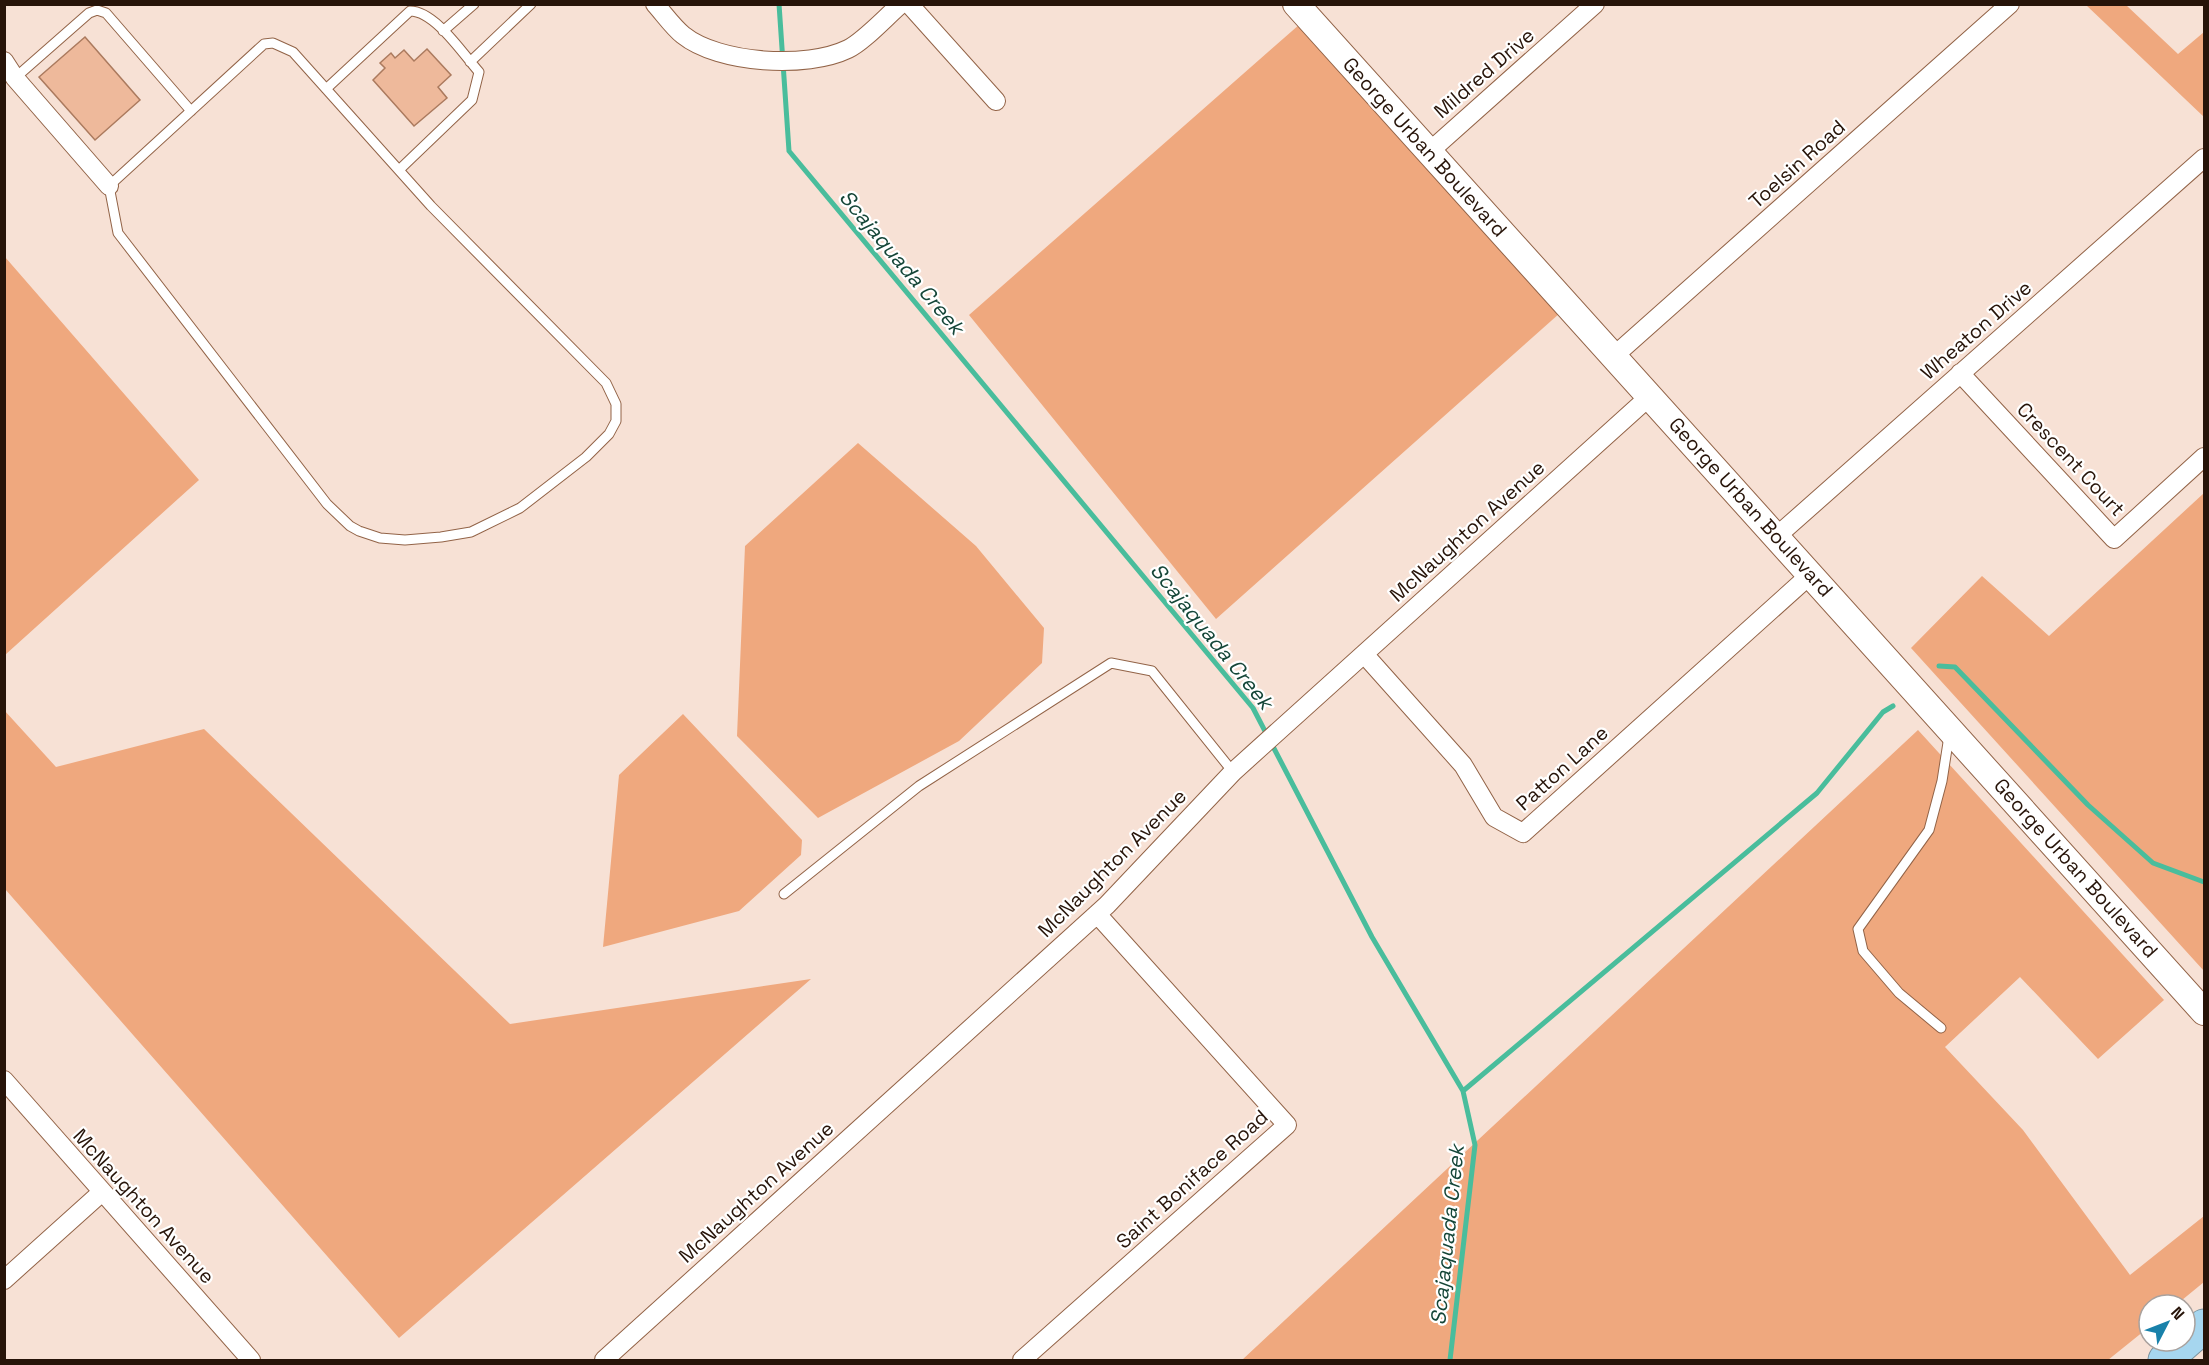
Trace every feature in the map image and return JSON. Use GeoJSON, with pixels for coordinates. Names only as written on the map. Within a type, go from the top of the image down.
{"type":"FeatureCollection","features":[{"type":"Feature","properties":{"kind":"highway"},"geometry":{"type":"LineString","coordinates":[[2165,1360],[2205,1326]]}},
{"type":"Feature","properties":{"kind":"street"},"geometry":{"type":"LineString","coordinates":[[655,4],[684,36],[715,51],[762,62],[818,58],[850,48],[900,4]]}},
{"type":"Feature","properties":{"kind":"street"},"geometry":{"type":"LineString","coordinates":[[909,4],[996,101]]}},
{"type":"Feature","properties":{"kind":"street","name":"George Urban Boulevard"},"geometry":{"type":"LineString","coordinates":[[1296,4],[2205,1011]]}},
{"type":"Feature","properties":{"kind":"street","name":"Mildred Drive"},"geometry":{"type":"LineString","coordinates":[[1429,152],[1595,4]]}},
{"type":"Feature","properties":{"kind":"street","name":"Toelsin Road"},"geometry":{"type":"LineString","coordinates":[[1614,356],[2010,4]]}},
{"type":"Feature","properties":{"kind":"street"},"geometry":{"type":"LineString","coordinates":[[4,61],[15,78],[109,186]]}},
{"type":"Feature","properties":{"kind":"street","name":"Wheaton Drive"},"geometry":{"type":"LineString","coordinates":[[1777,536],[2205,158]]}},
{"type":"Feature","properties":{"kind":"street","name":"Crescent Court"},"geometry":{"type":"LineString","coordinates":[[1960,373],[2114,539],[2205,458]]}},
{"type":"Feature","properties":{"kind":"street","name":"McNaughton Avenue"},"geometry":{"type":"LineString","coordinates":[[603,1360],[1097,914],[1233,772],[1650,396]]}},
{"type":"Feature","properties":{"kind":"street","name":"Patton Lane"},"geometry":{"type":"LineString","coordinates":[[1364,654],[1463,765],[1494,817],[1523,833],[1811,574]]}},
{"type":"Feature","properties":{"kind":"street","name":"Saint Boniface Road"},"geometry":{"type":"LineString","coordinates":[[1022,1360],[1287,1125],[1097,914]]}},
{"type":"Feature","properties":{"kind":"street","name":"McNaughton Avenue"},"geometry":{"type":"LineString","coordinates":[[4,1080],[251,1360]]}},
{"type":"Feature","properties":{"kind":"street"},"geometry":{"type":"LineString","coordinates":[[4,1280],[102,1192]]}},
{"type":"Feature","properties":{"kind":"lane"},"geometry":{"type":"LineString","coordinates":[[443,31],[474,4]]}},
{"type":"Feature","properties":{"kind":"lane"},"geometry":{"type":"LineString","coordinates":[[470,62],[531,4]]}},
{"type":"Feature","properties":{"kind":"lane"},"geometry":{"type":"LineString","coordinates":[[15,78],[89,13],[97,10],[106,13],[191,111]]}},
{"type":"Feature","properties":{"kind":"lane"},"geometry":{"type":"LineString","coordinates":[[326,89],[410,11],[418,11],[432,19],[443,31],[479,72],[472,100],[399,170]]}},
{"type":"Feature","properties":{"kind":"lane"},"geometry":{"type":"LineString","coordinates":[[264,44],[281,45],[293,52],[431,206],[606,383],[616,404],[616,421],[609,434],[586,457],[520,507],[471,532],[405,540],[380,538],[350,526],[327,504],[118,233],[109,186],[191,111],[264,44]]}},
{"type":"Feature","properties":{"kind":"lane"},"geometry":{"type":"LineString","coordinates":[[784,894],[919,786],[1111,663],[1152,671],[1233,772]]}},
{"type":"Feature","properties":{"kind":"lane"},"geometry":{"type":"LineString","coordinates":[[1941,1028],[1899,993],[1863,951],[1858,929],[1929,830],[1942,781],[1950,728]]}},
{"type":"Feature","properties":{"kind":"shaded area"},"geometry":{"type":"Polygon","coordinates":[[[2086,5],[2126,5],[2178,54],[2204,32],[2204,117],[2086,5]]]}},
{"type":"Feature","properties":{"kind":"shaded area"},"geometry":{"type":"Polygon","coordinates":[[[1300,24],[1560,313],[1216,619],[969,315],[1300,24]]]}},
{"type":"Feature","properties":{"kind":"shaded area"},"geometry":{"type":"Polygon","coordinates":[[[5,257],[199,480],[4,655],[5,257]]]}},
{"type":"Feature","properties":{"kind":"shaded area"},"geometry":{"type":"Polygon","coordinates":[[[858,443],[976,546],[1044,628],[1042,663],[959,741],[818,818],[737,736],[745,546],[858,443]]]}},
{"type":"Feature","properties":{"kind":"shaded area"},"geometry":{"type":"Polygon","coordinates":[[[2204,493],[2204,971],[1911,648],[1982,576],[2049,636],[2204,493]]]}},
{"type":"Feature","properties":{"kind":"shaded area"},"geometry":{"type":"Polygon","coordinates":[[[4,710],[56,767],[204,729],[510,1024],[811,979],[399,1338],[5,889],[4,710]]]}},
{"type":"Feature","properties":{"kind":"shaded area"},"geometry":{"type":"Polygon","coordinates":[[[683,714],[802,840],[801,855],[739,911],[603,947],[619,775],[683,714]]]}},
{"type":"Feature","properties":{"kind":"shaded area"},"geometry":{"type":"Polygon","coordinates":[[[1918,730],[2164,1000],[2098,1059],[2020,977],[1945,1047],[2023,1130],[2130,1275],[2204,1216],[2204,1282],[2191,1293],[2137,1293],[2137,1337],[2108,1360],[1242,1360],[1918,730]]]}},
{"type":"Feature","properties":{"kind":"building"},"geometry":{"type":"Polygon","coordinates":[[[85,37],[140,100],[95,140],[39,77],[85,37]]]}},
{"type":"Feature","properties":{"kind":"building"},"geometry":{"type":"Polygon","coordinates":[[[427,49],[451,75],[438,87],[447,98],[414,126],[373,80],[385,68],[380,63],[391,53],[395,58],[404,50],[414,61],[427,49]]]}},
{"type":"Feature","properties":{"kind":"waterway","name":"Scajaquada Creek"},"geometry":{"type":"LineString","coordinates":[[779,4],[789,151],[1253,708],[1372,937],[1463,1091],[1475,1145],[1450,1360]]}},
{"type":"Feature","properties":{"kind":"waterway"},"geometry":{"type":"LineString","coordinates":[[1939,666],[1955,667],[2088,805],[2153,863],[2204,882]]}},
{"type":"Feature","properties":{"kind":"waterway"},"geometry":{"type":"LineString","coordinates":[[1463,1091],[1817,793],[1883,712],[1893,706]]}}]}
